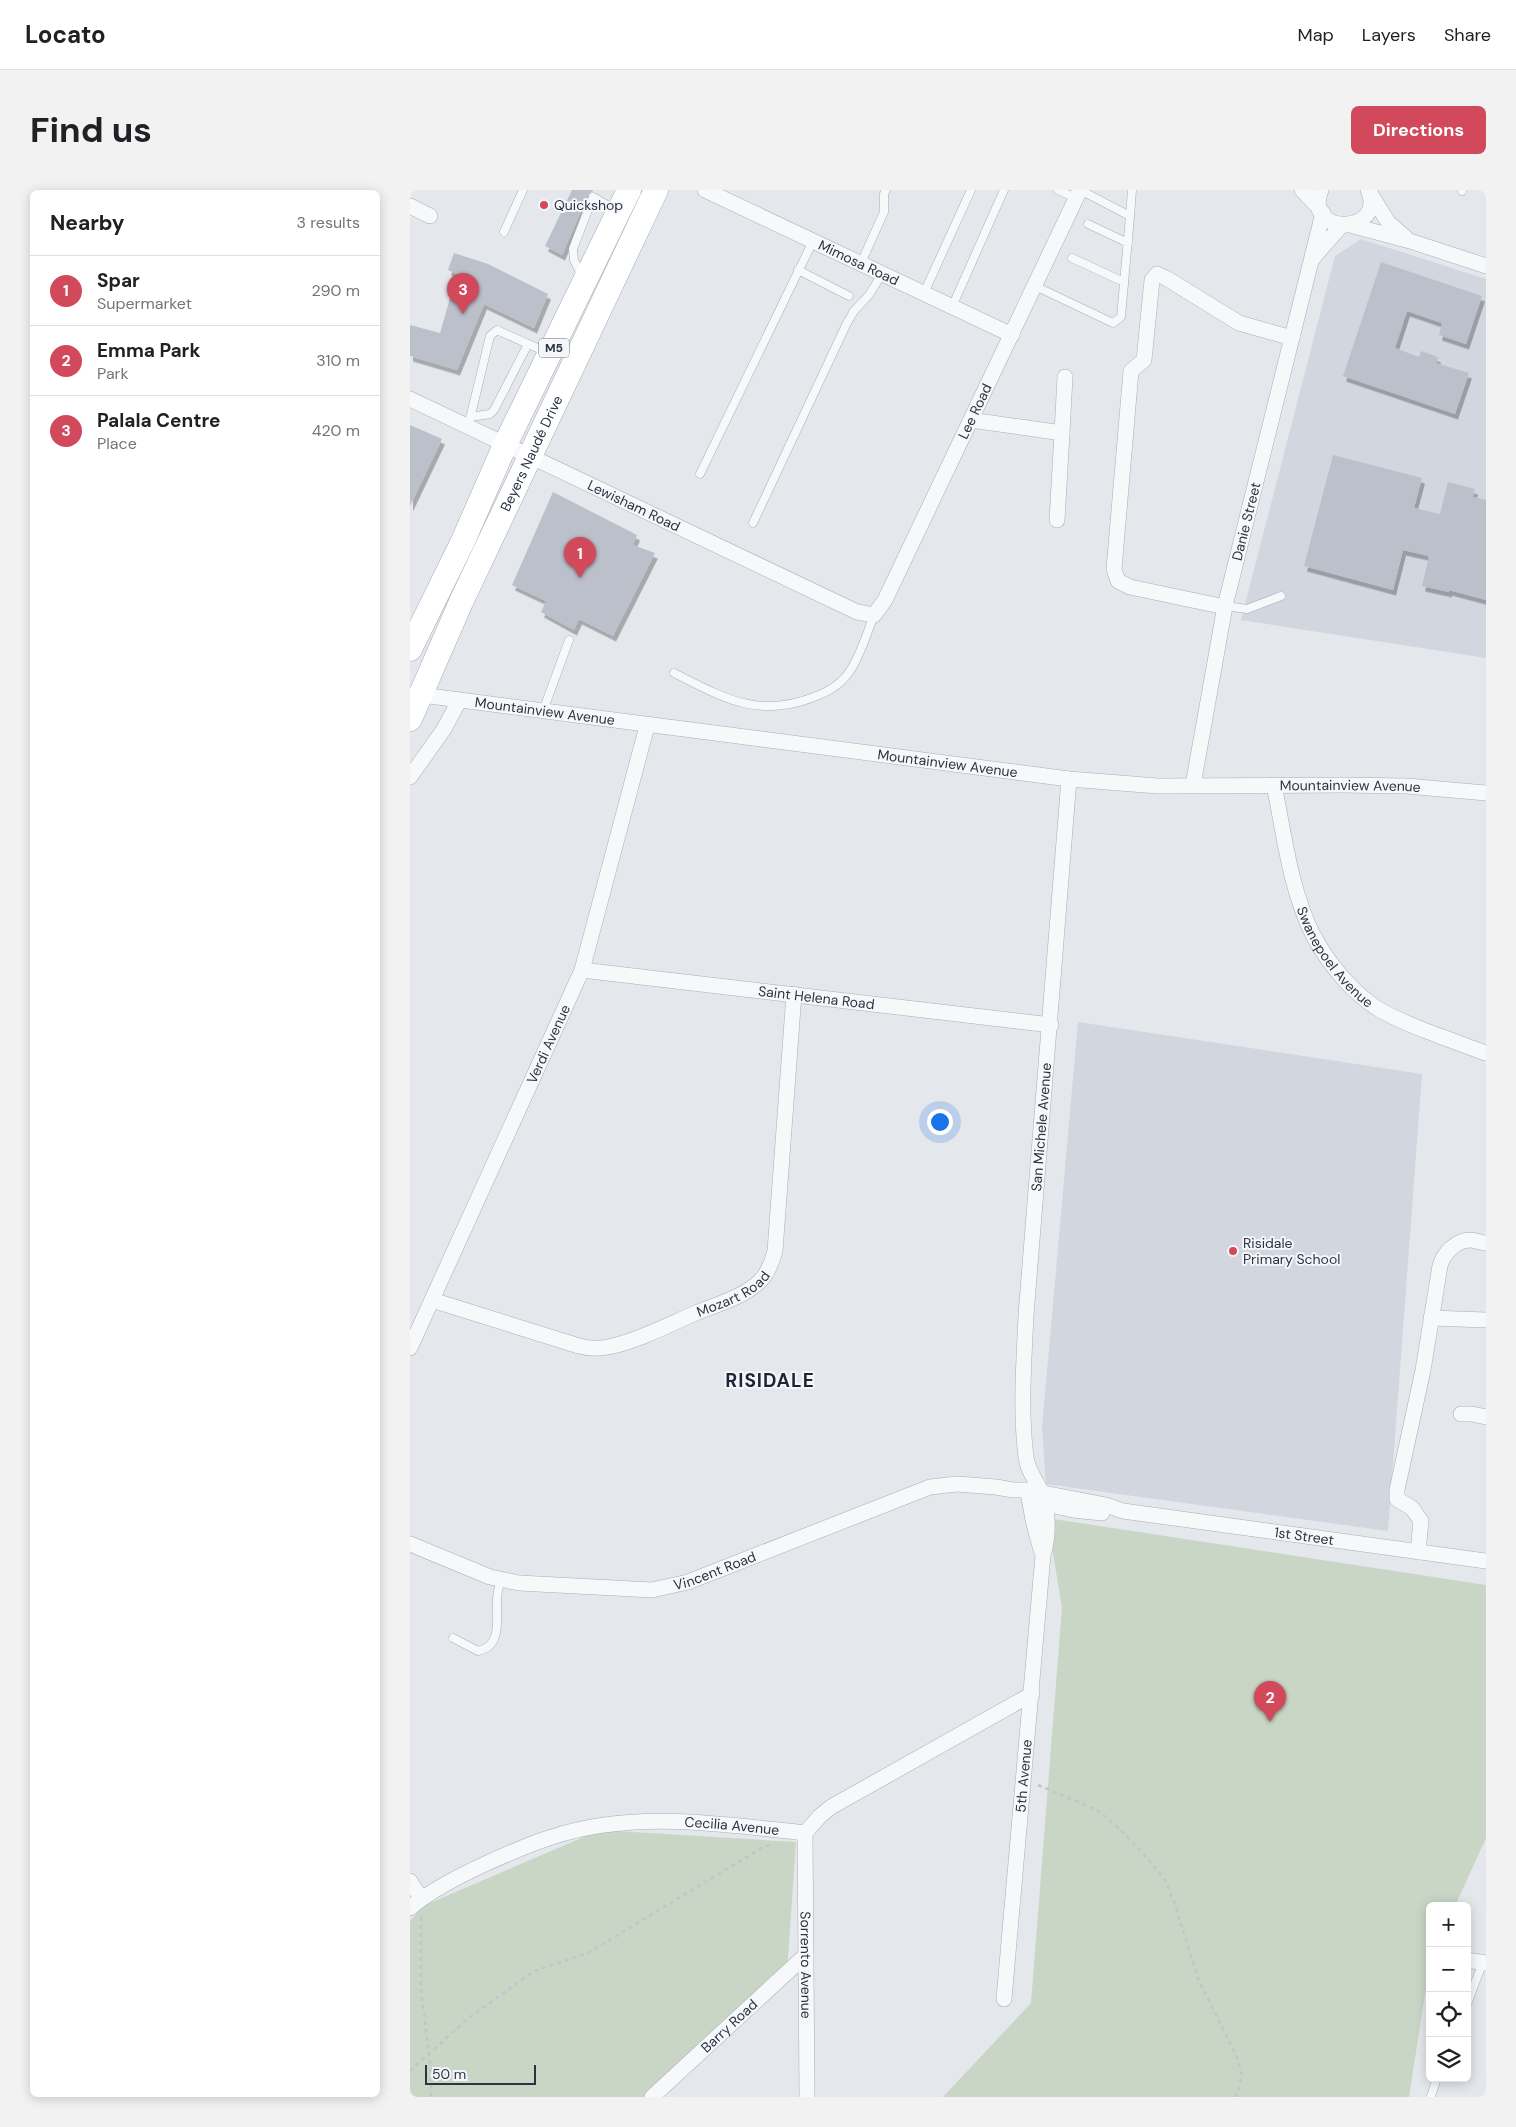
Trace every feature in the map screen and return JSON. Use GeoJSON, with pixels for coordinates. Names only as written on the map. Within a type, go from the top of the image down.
{"type":"FeatureCollection","features":[{"type":"Feature","properties":{"kind":"main road","name":"Beyers Naudé Drive"},"geometry":{"type":"LineString","coordinates":[[410,649],[463,541],[505,445],[551,354],[629,190]]}},
{"type":"Feature","properties":{"kind":"main road","name":"Beyers Naudé Drive"},"geometry":{"type":"LineString","coordinates":[[410,718],[415,694],[531,456],[656,190]]}},
{"type":"Feature","properties":{"kind":"street","name":"Mimosa Road"},"geometry":{"type":"LineString","coordinates":[[705,190],[1012,335]]}},
{"type":"Feature","properties":{"kind":"street"},"geometry":{"type":"LineString","coordinates":[[1302,190],[1334,224],[1410,241],[1486,266]]}},
{"type":"Feature","properties":{"kind":"street","name":"Danie Street"},"geometry":{"type":"LineString","coordinates":[[1193,786],[1225,606],[1312,260],[1322,211],[1319,203],[1321,190]]}},
{"type":"Feature","properties":{"kind":"street"},"geometry":{"type":"LineString","coordinates":[[1369,192],[1388,222],[1396,231],[1410,241]]}},
{"type":"Feature","properties":{"kind":"street","name":"Danie Street"},"geometry":{"type":"LineString","coordinates":[[1312,260],[1346,226],[1364,217],[1369,210],[1369,192]]}},
{"type":"Feature","properties":{"kind":"street","name":"Lee Road"},"geometry":{"type":"LineString","coordinates":[[874,614],[885,600],[1079,193]]}},
{"type":"Feature","properties":{"kind":"street"},"geometry":{"type":"LineString","coordinates":[[410,206],[430,216]]}},
{"type":"Feature","properties":{"kind":"street"},"geometry":{"type":"LineString","coordinates":[[1225,606],[1130,587],[1118,581],[1114,569],[1131,371],[1144,360],[1152,280],[1157,274],[1239,322],[1292,338]]}},
{"type":"Feature","properties":{"kind":"street"},"geometry":{"type":"LineString","coordinates":[[1057,520],[1065,377]]}},
{"type":"Feature","properties":{"kind":"street","name":"Lewisham Road"},"geometry":{"type":"LineString","coordinates":[[410,399],[469,422],[505,445],[857,612],[874,614]]}},
{"type":"Feature","properties":{"kind":"street"},"geometry":{"type":"LineString","coordinates":[[971,420],[1062,433]]}},
{"type":"Feature","properties":{"kind":"street","name":"Mountainview Avenue"},"geometry":{"type":"LineString","coordinates":[[415,694],[459,701],[493,699],[543,711],[647,726],[1069,779],[1142,786],[1407,786],[1486,793]]}},
{"type":"Feature","properties":{"kind":"street"},"geometry":{"type":"LineString","coordinates":[[410,777],[444,729],[459,701]]}},
{"type":"Feature","properties":{"kind":"street","name":"Verdi Avenue"},"geometry":{"type":"LineString","coordinates":[[410,1348],[582,970],[647,726]]}},
{"type":"Feature","properties":{"kind":"street","name":"San Michele Avenue"},"geometry":{"type":"LineString","coordinates":[[1043,1555],[1026,1458],[1023,1376],[1026,1316],[1069,779]]}},
{"type":"Feature","properties":{"kind":"street","name":"Swanepoel Avenue"},"geometry":{"type":"LineString","coordinates":[[1274,785],[1293,876],[1306,918],[1312,933],[1333,966],[1351,985],[1378,1008],[1402,1022],[1486,1052]]}},
{"type":"Feature","properties":{"kind":"street","name":"Saint Helena Road"},"geometry":{"type":"LineString","coordinates":[[582,970],[1050,1025]]}},
{"type":"Feature","properties":{"kind":"street","name":"Mozart Road"},"geometry":{"type":"LineString","coordinates":[[432,1300],[579,1346],[596,1348],[620,1344],[653,1332],[738,1295],[760,1281],[772,1261],[774,1251],[794,994]]}},
{"type":"Feature","properties":{"kind":"street"},"geometry":{"type":"LineString","coordinates":[[1418,1552],[1421,1520],[1412,1508],[1402,1503],[1397,1496],[1423,1370],[1440,1266],[1444,1256],[1454,1247],[1468,1240],[1486,1243]]}},
{"type":"Feature","properties":{"kind":"street"},"geometry":{"type":"LineString","coordinates":[[1431,1318],[1486,1320]]}},
{"type":"Feature","properties":{"kind":"street"},"geometry":{"type":"LineString","coordinates":[[1461,1414],[1486,1417]]}},
{"type":"Feature","properties":{"kind":"street","name":"Vincent Road"},"geometry":{"type":"LineString","coordinates":[[410,1544],[501,1580],[539,1585],[652,1590],[688,1582],[930,1487],[974,1485],[1031,1492]]}},
{"type":"Feature","properties":{"kind":"street","name":"1st Street"},"geometry":{"type":"LineString","coordinates":[[1031,1492],[1106,1505],[1123,1512],[1486,1561]]}},
{"type":"Feature","properties":{"kind":"street","name":"5th Avenue"},"geometry":{"type":"LineString","coordinates":[[1004,1999],[1043,1555]]}},
{"type":"Feature","properties":{"kind":"street"},"geometry":{"type":"LineString","coordinates":[[805,1833],[831,1807],[1032,1694]]}},
{"type":"Feature","properties":{"kind":"street","name":"Cecilia Avenue"},"geometry":{"type":"LineString","coordinates":[[416,1903],[474,1869],[525,1847],[553,1836],[603,1826],[679,1822],[805,1833]]}},
{"type":"Feature","properties":{"kind":"street","name":"Sorrento Avenue"},"geometry":{"type":"LineString","coordinates":[[805,1833],[807,2097]]}},
{"type":"Feature","properties":{"kind":"street"},"geometry":{"type":"LineString","coordinates":[[410,1881],[416,1903]]}},
{"type":"Feature","properties":{"kind":"street","name":"Barry Road"},"geometry":{"type":"LineString","coordinates":[[652,2097],[806,1955]]}},
{"type":"Feature","properties":{"kind":"street"},"geometry":{"type":"LineString","coordinates":[[1471,1961],[1484,1963]]}},
{"type":"Feature","properties":{"kind":"lane"},"geometry":{"type":"LineString","coordinates":[[504,232],[523,190]]}},
{"type":"Feature","properties":{"kind":"lane"},"geometry":{"type":"LineString","coordinates":[[861,263],[884,212],[884,194],[886,190]]}},
{"type":"Feature","properties":{"kind":"lane"},"geometry":{"type":"LineString","coordinates":[[924,293],[972,190]]}},
{"type":"Feature","properties":{"kind":"lane"},"geometry":{"type":"LineString","coordinates":[[952,307],[1004,190]]}},
{"type":"Feature","properties":{"kind":"lane"},"geometry":{"type":"LineString","coordinates":[[1058,190],[1079,193],[1130,216]]}},
{"type":"Feature","properties":{"kind":"lane"},"geometry":{"type":"LineString","coordinates":[[1035,286],[1113,323],[1121,317],[1132,190]]}},
{"type":"Feature","properties":{"kind":"lane"},"geometry":{"type":"LineString","coordinates":[[585,282],[578,270],[573,250],[594,194],[619,212]]}},
{"type":"Feature","properties":{"kind":"lane"},"geometry":{"type":"LineString","coordinates":[[1088,224],[1128,242]]}},
{"type":"Feature","properties":{"kind":"lane"},"geometry":{"type":"LineString","coordinates":[[700,474],[813,241]]}},
{"type":"Feature","properties":{"kind":"lane"},"geometry":{"type":"LineString","coordinates":[[1072,258],[1124,282]]}},
{"type":"Feature","properties":{"kind":"lane"},"geometry":{"type":"LineString","coordinates":[[798,270],[849,296]]}},
{"type":"Feature","properties":{"kind":"lane"},"geometry":{"type":"LineString","coordinates":[[753,523],[846,325],[854,311],[869,295],[882,274]]}},
{"type":"Feature","properties":{"kind":"lane"},"geometry":{"type":"LineString","coordinates":[[469,422],[490,336],[497,330],[551,354]]}},
{"type":"Feature","properties":{"kind":"lane"},"geometry":{"type":"LineString","coordinates":[[469,422],[490,414],[494,410],[528,344]]}},
{"type":"Feature","properties":{"kind":"lane"},"geometry":{"type":"LineString","coordinates":[[1225,606],[1247,609],[1281,596]]}},
{"type":"Feature","properties":{"kind":"lane"},"geometry":{"type":"LineString","coordinates":[[674,673],[737,703],[781,707],[798,704],[819,695],[844,678],[857,658],[874,614]]}},
{"type":"Feature","properties":{"kind":"lane"},"geometry":{"type":"LineString","coordinates":[[543,711],[569,640]]}},
{"type":"Feature","properties":{"kind":"lane"},"geometry":{"type":"LineString","coordinates":[[453,1638],[478,1651],[489,1647],[496,1636],[497,1598],[501,1580]]}},
{"type":"Feature","properties":{"kind":"lane"},"geometry":{"type":"LineString","coordinates":[[1471,1994],[1484,1963]]}},
{"type":"Feature","properties":{"kind":"lane"},"geometry":{"type":"LineString","coordinates":[[1431,2096],[1436,2082]]}},
{"type":"Feature","properties":{"kind":"path"},"geometry":{"type":"LineString","coordinates":[[1024,1779],[1097,1810],[1122,1831],[1165,1880],[1174,1902],[1199,1981],[1236,2054],[1242,2076],[1235,2097]]}},
{"type":"Feature","properties":{"kind":"path"},"geometry":{"type":"LineString","coordinates":[[410,2070],[465,2021],[534,1971],[588,1953],[763,1847],[772,1844]]}},
{"type":"Feature","properties":{"kind":"path"},"geometry":{"type":"LineString","coordinates":[[416,1903],[421,1990],[431,2072],[431,2097]]}},
{"type":"Feature","properties":{"kind":"shaded area"},"geometry":{"type":"Polygon","coordinates":[[[1361,239],[1486,279],[1486,658],[1241,620],[1335,256],[1361,239]]]}},
{"type":"Feature","properties":{"kind":"shaded area","name":"Risidale Primary School"},"geometry":{"type":"Polygon","coordinates":[[[1078,1022],[1422,1074],[1388,1531],[1046,1484],[1042,1428],[1078,1022]]]}},
{"type":"Feature","properties":{"kind":"green space"},"geometry":{"type":"Polygon","coordinates":[[[1047,1518],[1486,1585],[1486,1838],[1457,1902],[1426,1902],[1426,1988],[1409,2097],[943,2097],[1031,2003],[1062,1607],[1047,1518]]]}},
{"type":"Feature","properties":{"kind":"green space"},"geometry":{"type":"Polygon","coordinates":[[[600,1830],[796,1842],[787,1972],[657,2097],[410,2097],[410,1921],[423,1906],[600,1830]]]}},
{"type":"Feature","properties":{"kind":"building"},"geometry":{"type":"Polygon","coordinates":[[[572,190],[594,190],[588,195],[562,255],[545,246],[572,190]]]}},
{"type":"Feature","properties":{"kind":"building"},"geometry":{"type":"Polygon","coordinates":[[[454,253],[488,264],[548,294],[534,328],[484,304],[457,370],[410,356],[410,325],[440,333],[457,274],[448,270],[454,253]]]}},
{"type":"Feature","properties":{"kind":"building"},"geometry":{"type":"Polygon","coordinates":[[[1381,262],[1482,296],[1466,344],[1439,335],[1442,323],[1407,311],[1395,348],[1419,357],[1421,351],[1438,357],[1436,363],[1469,373],[1455,414],[1343,376],[1381,262]]]}},
{"type":"Feature","properties":{"kind":"building"},"geometry":{"type":"Polygon","coordinates":[[[410,425],[442,439],[410,506],[410,425]]]}},
{"type":"Feature","properties":{"kind":"building"},"geometry":{"type":"Polygon","coordinates":[[[1333,455],[1422,478],[1414,508],[1440,514],[1448,482],[1475,489],[1473,497],[1486,500],[1486,600],[1449,590],[1449,592],[1422,586],[1429,556],[1403,550],[1393,590],[1304,566],[1333,455]]]}},
{"type":"Feature","properties":{"kind":"building"},"geometry":{"type":"Polygon","coordinates":[[[553,492],[637,535],[633,545],[655,553],[613,636],[579,619],[574,630],[541,612],[546,601],[512,585],[553,492]]]}},
{"type":"Feature","properties":{"kind":"place","name":"Quickshop"},"geometry":{"type":"Point","coordinates":[544,205]}},
{"type":"Feature","properties":{"kind":"place","name":"Palala Centre"},"geometry":{"type":"Point","coordinates":[463,314]}},
{"type":"Feature","properties":{"kind":"place","name":"Spar"},"geometry":{"type":"Point","coordinates":[580,578]}},
{"type":"Feature","properties":{"kind":"place","name":"Risidale Primary School"},"geometry":{"type":"Point","coordinates":[1233,1251]}},
{"type":"Feature","properties":{"kind":"place","name":"Emma Park"},"geometry":{"type":"Point","coordinates":[1270,1722]}},
{"type":"Feature","properties":{"kind":"district","name":"RISIDALE"},"geometry":{"type":"Point","coordinates":[770,1380]}}]}
